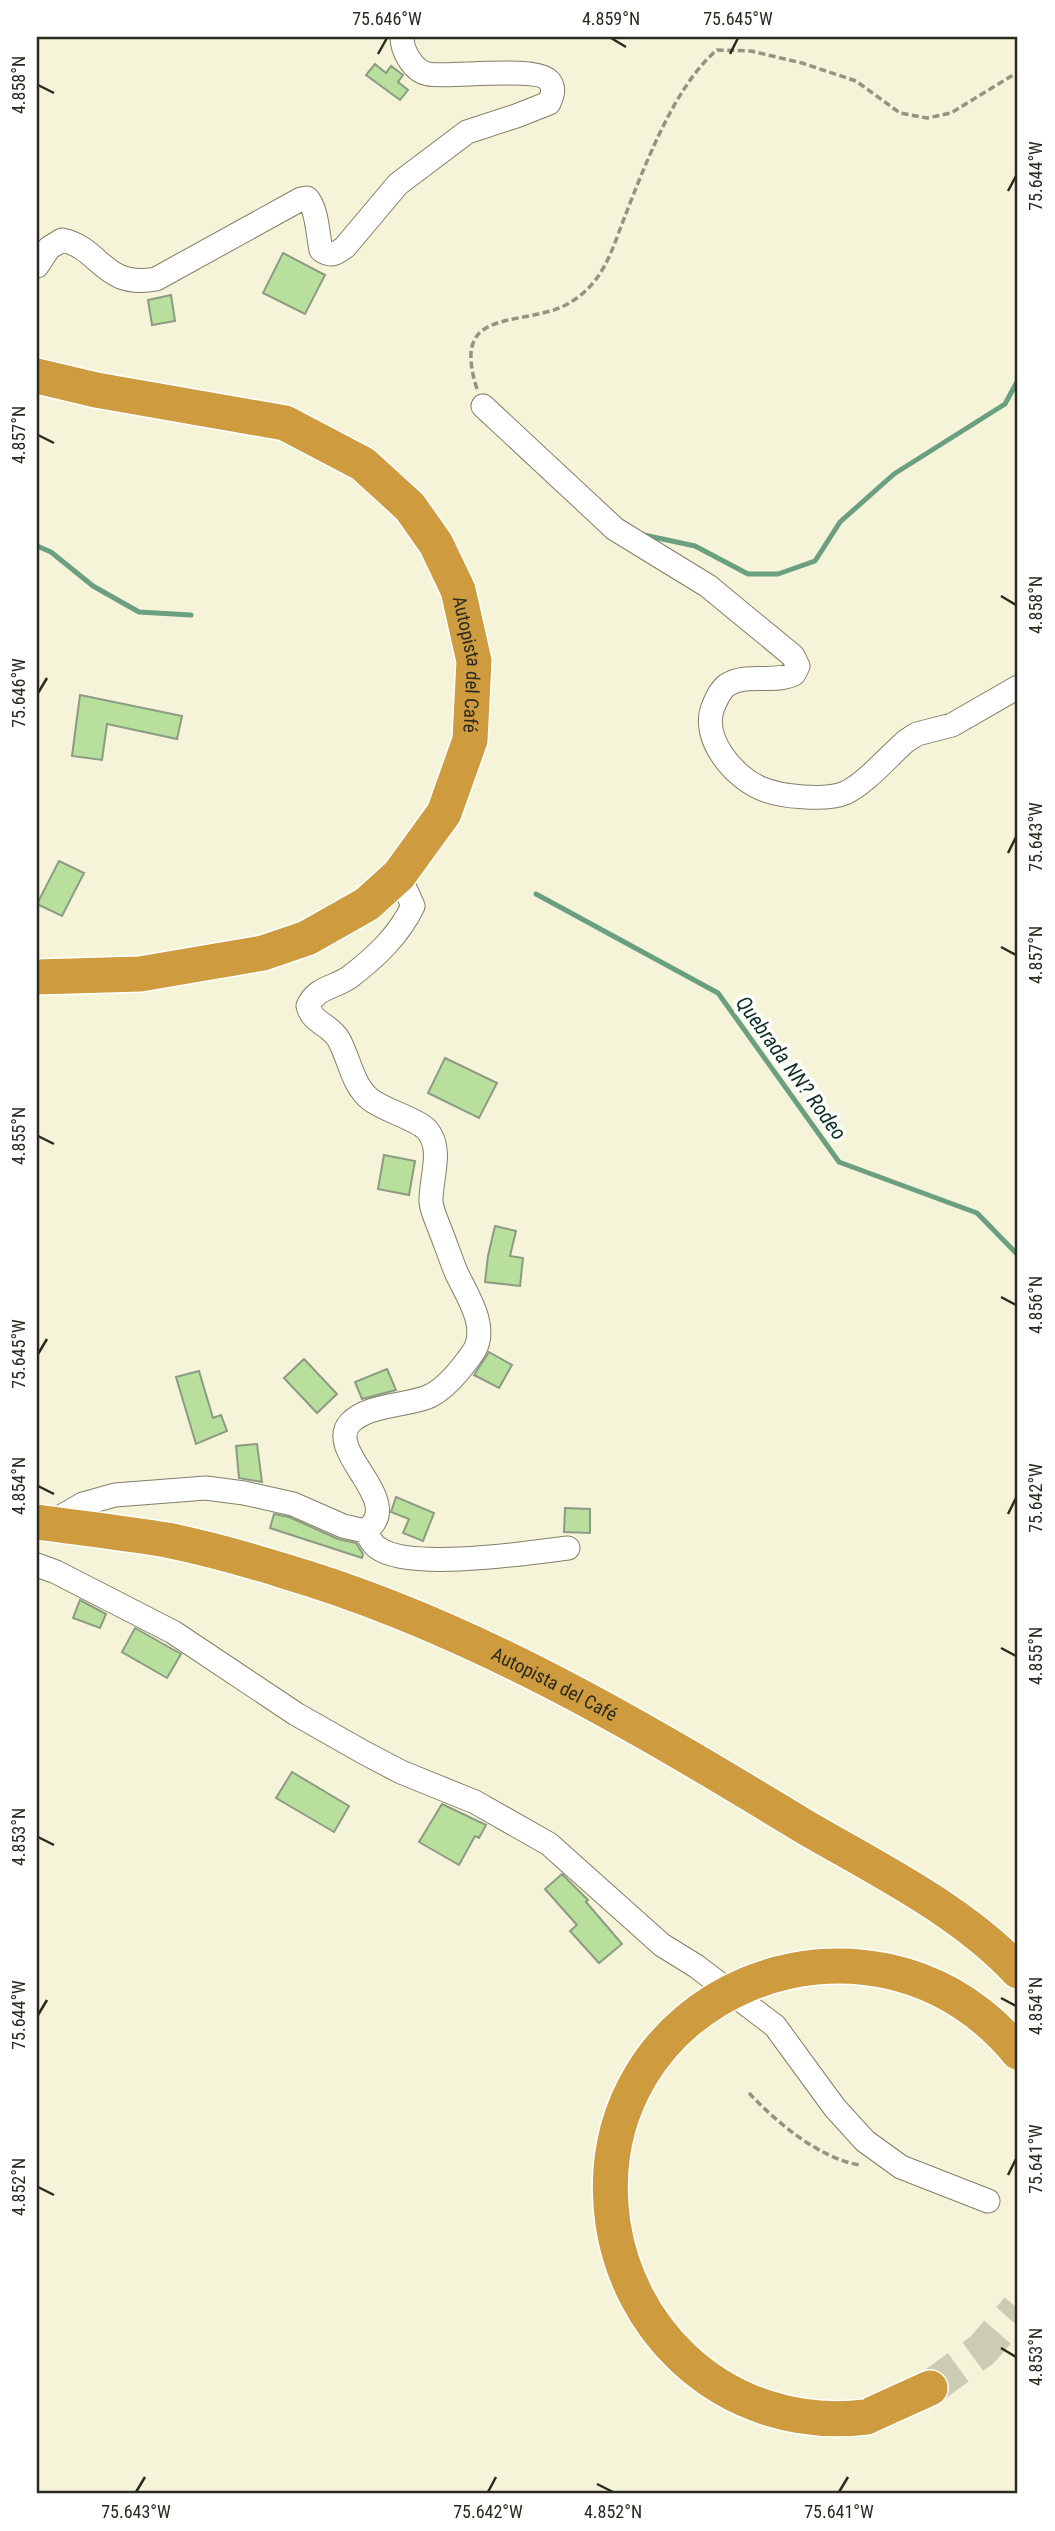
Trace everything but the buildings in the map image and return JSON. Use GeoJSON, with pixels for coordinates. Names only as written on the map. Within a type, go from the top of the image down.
{"type":"FeatureCollection","features":[{"type":"Feature","properties":{"kind":"highway","name":"Autopista del Café"},"geometry":{"type":"LineString","coordinates":[[37,376],[96,390],[285,423],[363,464],[410,507],[436,544],[458,590],[474,661],[470,740],[444,813],[399,875],[367,904],[307,939],[263,953],[140,974],[37,977]]}},
{"type":"Feature","properties":{"kind":"highway","name":"Autopista del Café"},"geometry":{"type":"LineString","coordinates":[[43,1522],[169,1541],[284,1571],[371,1600],[456,1634],[637,1727],[954,1916],[993,1946],[1018,1971]]}},
{"type":"Feature","properties":{"kind":"highway"},"geometry":{"type":"LineString","coordinates":[[930,2388],[866,2417],[837,2421],[806,2418],[756,2404],[719,2386],[694,2368],[671,2347],[652,2322],[623,2267],[611,2206],[615,2145],[623,2115],[636,2087],[671,2036],[694,2015],[719,1998],[747,1983],[776,1973],[807,1966],[838,1964],[899,1972],[956,1997],[982,2014],[1018,2052]]}},
{"type":"Feature","properties":{"kind":"street"},"geometry":{"type":"LineString","coordinates":[[37,266],[49,248],[62,240],[72,242],[113,274],[138,282],[156,279],[307,198],[312,202],[321,250],[329,255],[336,254],[398,184],[467,132],[549,103],[553,92],[551,82],[544,76],[525,73],[426,74],[411,62],[402,44],[402,37]]}},
{"type":"Feature","properties":{"kind":"street"},"geometry":{"type":"LineString","coordinates":[[483,406],[615,529],[708,586],[793,656],[798,666],[794,674],[784,679],[741,679],[725,686],[711,713],[710,728],[718,749],[729,763],[757,787],[778,793],[826,797],[847,792],[906,740],[917,734],[952,725],[1018,687]]}},
{"type":"Feature","properties":{"kind":"street"},"geometry":{"type":"LineString","coordinates":[[365,1531],[373,1525],[378,1516],[379,1505],[352,1455],[346,1429],[359,1417],[404,1401],[427,1397],[441,1389],[459,1371],[475,1348],[479,1336],[474,1310],[431,1206],[435,1153],[433,1139],[426,1128],[387,1110],[368,1097],[358,1086],[339,1038],[310,1015],[308,1006],[318,990],[341,983],[352,976],[394,938],[405,924],[413,906],[399,875]]}},
{"type":"Feature","properties":{"kind":"street"},"geometry":{"type":"LineString","coordinates":[[43,1522],[83,1504],[115,1495],[206,1488],[293,1504],[344,1527],[365,1531],[376,1548],[408,1557],[470,1559],[568,1548]]}},
{"type":"Feature","properties":{"kind":"street"},"geometry":{"type":"LineString","coordinates":[[37,1565],[80,1583],[173,1632],[296,1714],[363,1752],[401,1772],[475,1802],[549,1844],[662,1945],[696,1966],[775,2026],[835,2108],[865,2141],[901,2167],[988,2201]]}},
{"type":"Feature","properties":{"kind":"path"},"geometry":{"type":"LineString","coordinates":[[483,406],[472,364],[472,349],[478,334],[484,327],[511,318],[556,309],[575,300],[592,285],[605,267],[663,128],[691,80],[706,59],[717,50],[751,51],[802,63],[856,81],[900,113],[927,118],[951,113],[1018,72]]}},
{"type":"Feature","properties":{"kind":"path"},"geometry":{"type":"LineString","coordinates":[[749,2093],[765,2110],[834,2158],[857,2164],[901,2167]]}},
{"type":"Feature","properties":{"kind":"waterway"},"geometry":{"type":"LineString","coordinates":[[644,535],[695,546],[748,574],[778,574],[815,561],[840,522],[894,474],[1005,404],[1018,380]]}},
{"type":"Feature","properties":{"kind":"waterway"},"geometry":{"type":"LineString","coordinates":[[37,546],[51,552],[93,586],[139,612],[191,615]]}},
{"type":"Feature","properties":{"kind":"waterway","name":"Quebrada NN? Rodeo"},"geometry":{"type":"LineString","coordinates":[[536,894],[718,993],[839,1162],[977,1213],[1018,1255]]}},
{"type":"Feature","properties":{"kind":"tunnel"},"geometry":{"type":"LineString","coordinates":[[930,2388],[982,2350],[1018,2309]]}}]}
